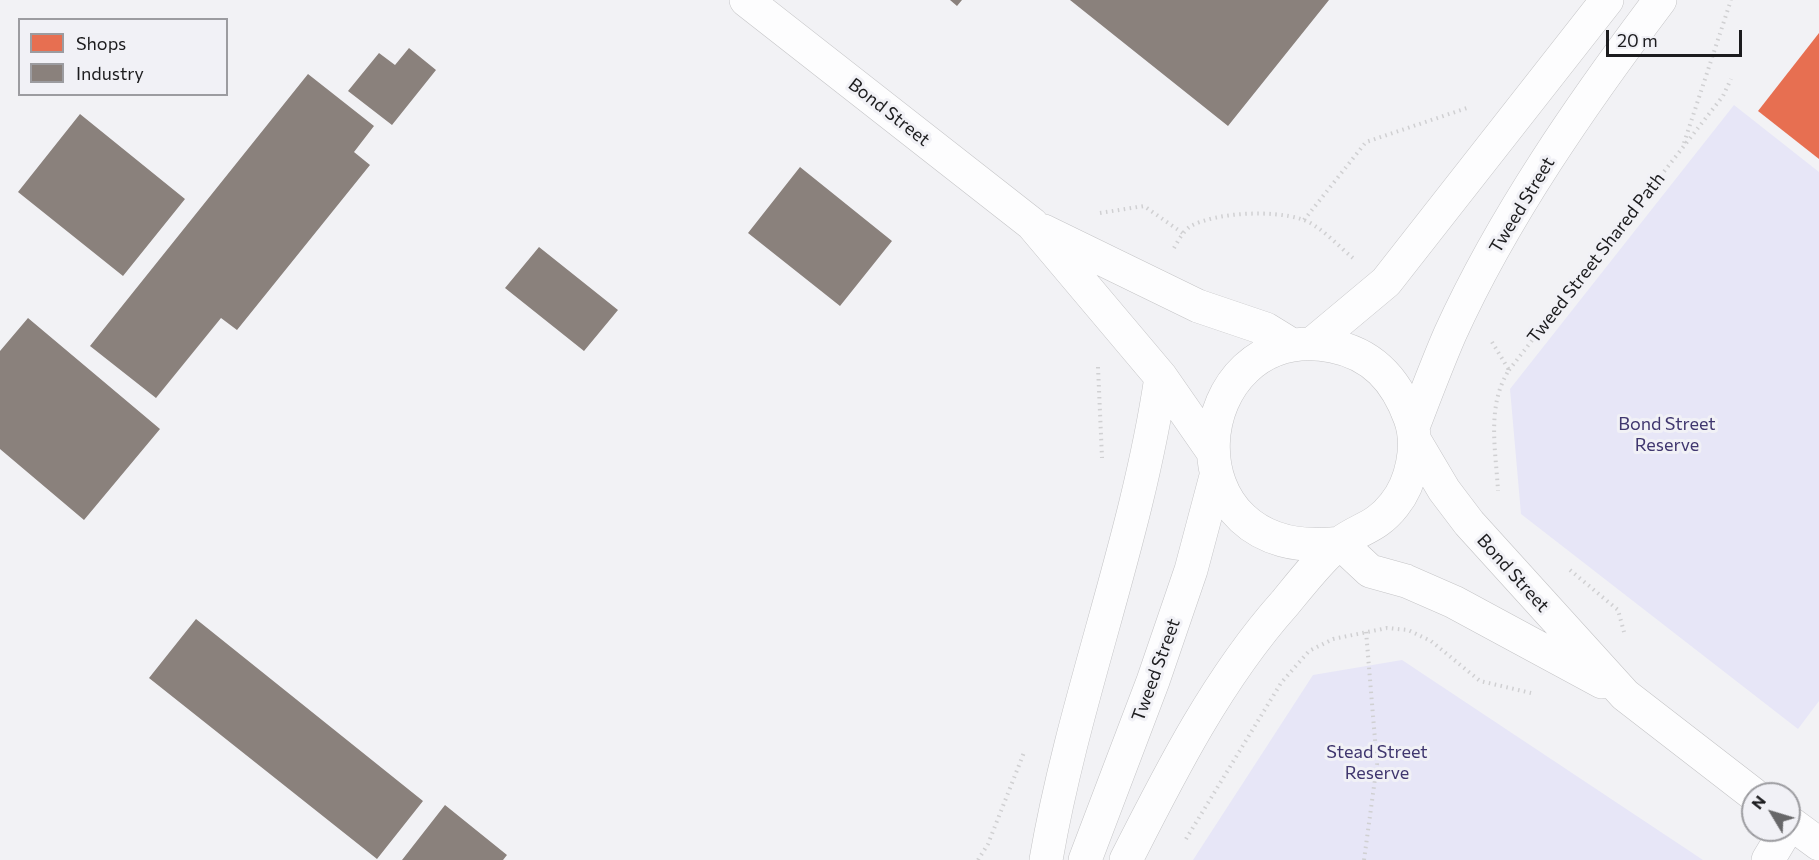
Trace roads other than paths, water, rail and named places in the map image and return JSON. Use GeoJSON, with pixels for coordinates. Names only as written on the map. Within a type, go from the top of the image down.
{"type":"FeatureCollection","features":[{"type":"Feature","properties":{"kind":"main road","name":"Bond Street"},"geometry":{"type":"LineString","coordinates":[[746,0],[1032,225],[1161,377],[1214,463],[1233,506],[1244,519],[1265,534],[1288,543],[1314,546],[1340,543],[1371,528],[1395,504],[1410,474],[1414,434]]}},
{"type":"Feature","properties":{"kind":"main road","name":"Tweed Street"},"geometry":{"type":"LineString","coordinates":[[1414,434],[1451,333],[1502,234],[1604,74],[1660,0]]}},
{"type":"Feature","properties":{"kind":"main road"},"geometry":{"type":"LineString","coordinates":[[1214,463],[1214,421],[1225,394],[1243,372],[1266,355],[1303,344],[1386,282],[1600,6]]}},
{"type":"Feature","properties":{"kind":"main road","name":"Bond Street"},"geometry":{"type":"LineString","coordinates":[[1032,225],[1198,306],[1303,344],[1347,349],[1378,366],[1401,393],[1414,434],[1444,490],[1469,523],[1625,695]]}},
{"type":"Feature","properties":{"kind":"main road"},"geometry":{"type":"LineString","coordinates":[[1046,860],[1062,778],[1146,464],[1161,377]]}},
{"type":"Feature","properties":{"kind":"main road","name":"Tweed Street"},"geometry":{"type":"LineString","coordinates":[[1085,860],[1153,681],[1191,570],[1214,463]]}},
{"type":"Feature","properties":{"kind":"main road","name":"Bond Street"},"geometry":{"type":"LineString","coordinates":[[1340,543],[1370,571],[1406,581],[1454,602],[1625,695],[1741,785]]}},
{"type":"Feature","properties":{"kind":"main road"},"geometry":{"type":"LineString","coordinates":[[1126,860],[1182,754],[1245,652],[1282,605],[1340,543]]}},
{"type":"Feature","properties":{"kind":"main road"},"geometry":{"type":"LineString","coordinates":[[1801,833],[1819,844]]}},
{"type":"Feature","properties":{"kind":"main road"},"geometry":{"type":"LineString","coordinates":[[1768,860],[1779,842]]}},
{"type":"Feature","properties":{"kind":"park label","name":"Bond Street Reserve"},"geometry":{"type":"Point","coordinates":[1667,434]}},
{"type":"Feature","properties":{"kind":"park label","name":"Stead Street Reserve"},"geometry":{"type":"Point","coordinates":[1377,762]}}]}
